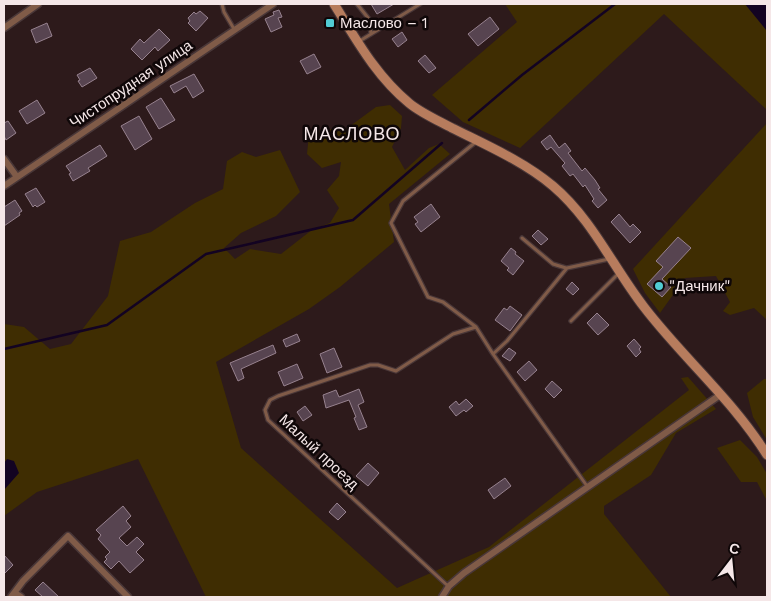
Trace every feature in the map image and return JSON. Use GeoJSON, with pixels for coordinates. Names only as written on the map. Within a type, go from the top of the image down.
{"type":"FeatureCollection","features":[{"type":"Feature","properties":{"kind":"main road"},"geometry":{"type":"LineString","coordinates":[[334,4],[378,73],[411,104],[512,159],[552,185],[578,212],[644,308],[748,427],[767,455]]}},
{"type":"Feature","properties":{"kind":"street"},"geometry":{"type":"LineString","coordinates":[[4,28],[38,4]]}},
{"type":"Feature","properties":{"kind":"street","name":"Чистопрудная улица"},"geometry":{"type":"LineString","coordinates":[[4,186],[272,4]]}},
{"type":"Feature","properties":{"kind":"street"},"geometry":{"type":"LineString","coordinates":[[4,159],[17,178]]}},
{"type":"Feature","properties":{"kind":"street"},"geometry":{"type":"LineString","coordinates":[[442,597],[449,586],[464,573],[720,395]]}},
{"type":"Feature","properties":{"kind":"street"},"geometry":{"type":"LineString","coordinates":[[21,597],[13,595],[68,536],[128,597]]}},
{"type":"Feature","properties":{"kind":"lane"},"geometry":{"type":"LineString","coordinates":[[222,4],[224,12],[234,29]]}},
{"type":"Feature","properties":{"kind":"lane"},"geometry":{"type":"LineString","coordinates":[[357,4],[370,19],[371,34]]}},
{"type":"Feature","properties":{"kind":"lane"},"geometry":{"type":"LineString","coordinates":[[358,42],[420,4]]}},
{"type":"Feature","properties":{"kind":"lane"},"geometry":{"type":"LineString","coordinates":[[478,141],[403,201],[391,223],[428,297],[443,302],[476,327],[493,354],[588,486]]}},
{"type":"Feature","properties":{"kind":"lane"},"geometry":{"type":"LineString","coordinates":[[522,238],[554,265],[567,268],[610,259]]}},
{"type":"Feature","properties":{"kind":"lane"},"geometry":{"type":"LineString","coordinates":[[493,354],[567,268]]}},
{"type":"Feature","properties":{"kind":"lane"},"geometry":{"type":"LineString","coordinates":[[571,321],[619,273]]}},
{"type":"Feature","properties":{"kind":"lane","name":"Малый проезд"},"geometry":{"type":"LineString","coordinates":[[449,586],[268,420],[265,410],[270,400],[278,396],[370,365],[378,365],[396,371],[453,334],[476,327]]}},
{"type":"Feature","properties":{"kind":"shaded area"},"geometry":{"type":"Polygon","coordinates":[[[505,4],[745,4],[767,31],[767,110],[664,14],[520,148],[463,122],[432,95],[517,22],[505,4]]]}},
{"type":"Feature","properties":{"kind":"shaded area"},"geometry":{"type":"Polygon","coordinates":[[[745,4],[767,4],[767,31],[745,4]]]}},
{"type":"Feature","properties":{"kind":"shaded area"},"geometry":{"type":"Polygon","coordinates":[[[390,105],[402,116],[401,128],[392,147],[405,170],[429,148],[439,144],[450,154],[389,204],[394,242],[340,287],[309,309],[216,362],[241,448],[397,588],[489,547],[689,390],[681,378],[688,377],[716,409],[676,433],[651,475],[604,506],[604,514],[671,597],[206,597],[138,459],[37,492],[4,516],[4,324],[24,327],[50,349],[71,344],[108,296],[120,241],[151,232],[195,203],[223,189],[227,161],[242,152],[256,157],[280,150],[300,192],[276,216],[241,233],[224,248],[235,259],[250,249],[281,254],[313,229],[330,223],[339,208],[327,190],[339,176],[341,162],[322,168],[307,154],[309,134],[332,129],[342,132],[376,107],[390,105]]]}},
{"type":"Feature","properties":{"kind":"shaded area"},"geometry":{"type":"Polygon","coordinates":[[[767,123],[767,320],[754,308],[730,315],[723,311],[730,302],[716,276],[685,278],[660,313],[645,293],[633,269],[767,123]]]}},
{"type":"Feature","properties":{"kind":"shaded area"},"geometry":{"type":"Polygon","coordinates":[[[764,379],[767,379],[767,440],[753,417],[747,393],[764,379]]]}},
{"type":"Feature","properties":{"kind":"shaded area"},"geometry":{"type":"Polygon","coordinates":[[[740,440],[757,457],[767,474],[767,501],[757,482],[741,482],[717,448],[740,440]]]}},
{"type":"Feature","properties":{"kind":"shaded area"},"geometry":{"type":"Polygon","coordinates":[[[7,459],[14,461],[19,473],[4,490],[4,463],[7,459]]]}},
{"type":"Feature","properties":{"kind":"building"},"geometry":{"type":"Polygon","coordinates":[[[371,4],[394,4],[377,14],[371,4]]]}},
{"type":"Feature","properties":{"kind":"building"},"geometry":{"type":"Polygon","coordinates":[[[279,10],[282,17],[278,18],[282,27],[271,32],[265,19],[274,15],[273,12],[279,10]]]}},
{"type":"Feature","properties":{"kind":"building"},"geometry":{"type":"Polygon","coordinates":[[[200,11],[208,18],[196,31],[188,23],[190,21],[188,18],[194,12],[196,14],[200,11]]]}},
{"type":"Feature","properties":{"kind":"building"},"geometry":{"type":"Polygon","coordinates":[[[490,17],[499,29],[478,46],[468,34],[490,17]]]}},
{"type":"Feature","properties":{"kind":"building"},"geometry":{"type":"Polygon","coordinates":[[[47,23],[52,36],[36,43],[31,30],[47,23]]]}},
{"type":"Feature","properties":{"kind":"building"},"geometry":{"type":"Polygon","coordinates":[[[159,29],[170,40],[158,51],[155,47],[142,60],[131,49],[140,39],[144,43],[159,29]]]}},
{"type":"Feature","properties":{"kind":"building"},"geometry":{"type":"Polygon","coordinates":[[[402,32],[407,40],[398,47],[392,39],[402,32]]]}},
{"type":"Feature","properties":{"kind":"building"},"geometry":{"type":"Polygon","coordinates":[[[314,54],[321,67],[307,74],[300,61],[314,54]]]}},
{"type":"Feature","properties":{"kind":"building"},"geometry":{"type":"Polygon","coordinates":[[[425,55],[436,68],[429,73],[418,61],[425,55]]]}},
{"type":"Feature","properties":{"kind":"building"},"geometry":{"type":"Polygon","coordinates":[[[90,68],[97,78],[82,87],[77,75],[90,68]]]}},
{"type":"Feature","properties":{"kind":"building"},"geometry":{"type":"Polygon","coordinates":[[[194,74],[204,91],[193,98],[186,86],[174,93],[170,86],[194,74]]]}},
{"type":"Feature","properties":{"kind":"building"},"geometry":{"type":"Polygon","coordinates":[[[161,98],[175,120],[159,129],[146,107],[161,98]]]}},
{"type":"Feature","properties":{"kind":"building"},"geometry":{"type":"Polygon","coordinates":[[[37,100],[45,113],[27,124],[19,111],[37,100]]]}},
{"type":"Feature","properties":{"kind":"building"},"geometry":{"type":"Polygon","coordinates":[[[139,116],[152,139],[135,150],[121,126],[139,116]]]}},
{"type":"Feature","properties":{"kind":"building"},"geometry":{"type":"Polygon","coordinates":[[[8,121],[16,133],[6,140],[4,136],[4,123],[8,121]]]}},
{"type":"Feature","properties":{"kind":"building"},"geometry":{"type":"Polygon","coordinates":[[[550,135],[559,148],[565,143],[571,151],[568,153],[582,171],[585,168],[595,180],[600,188],[598,189],[607,200],[598,208],[592,201],[594,199],[585,185],[583,187],[573,174],[570,176],[562,166],[565,163],[551,147],[547,150],[541,142],[550,135]]]}},
{"type":"Feature","properties":{"kind":"building"},"geometry":{"type":"Polygon","coordinates":[[[100,145],[107,156],[88,168],[90,171],[73,181],[69,174],[71,173],[66,166],[100,145]]]}},
{"type":"Feature","properties":{"kind":"building"},"geometry":{"type":"Polygon","coordinates":[[[36,188],[45,202],[37,207],[35,205],[33,207],[25,194],[36,188]]]}},
{"type":"Feature","properties":{"kind":"building"},"geometry":{"type":"Polygon","coordinates":[[[15,200],[22,211],[19,213],[20,215],[4,226],[4,207],[15,200]]]}},
{"type":"Feature","properties":{"kind":"building"},"geometry":{"type":"Polygon","coordinates":[[[431,204],[440,217],[421,232],[415,224],[418,222],[414,217],[431,204]]]}},
{"type":"Feature","properties":{"kind":"building"},"geometry":{"type":"Polygon","coordinates":[[[619,214],[630,227],[633,224],[641,232],[630,243],[611,222],[619,214]]]}},
{"type":"Feature","properties":{"kind":"building"},"geometry":{"type":"Polygon","coordinates":[[[538,230],[548,239],[541,245],[532,236],[538,230]]]}},
{"type":"Feature","properties":{"kind":"building"},"geometry":{"type":"Polygon","coordinates":[[[678,237],[691,248],[662,279],[671,287],[662,297],[647,284],[663,267],[656,261],[678,237]]]}},
{"type":"Feature","properties":{"kind":"building"},"geometry":{"type":"Polygon","coordinates":[[[511,248],[524,261],[513,275],[507,270],[509,268],[501,261],[511,248]]]}},
{"type":"Feature","properties":{"kind":"building"},"geometry":{"type":"Polygon","coordinates":[[[572,282],[579,289],[573,295],[566,289],[572,282]]]}},
{"type":"Feature","properties":{"kind":"building"},"geometry":{"type":"Polygon","coordinates":[[[510,306],[522,315],[510,331],[495,320],[504,308],[507,310],[510,306]]]}},
{"type":"Feature","properties":{"kind":"building"},"geometry":{"type":"Polygon","coordinates":[[[597,313],[609,325],[598,335],[587,323],[597,313]]]}},
{"type":"Feature","properties":{"kind":"building"},"geometry":{"type":"Polygon","coordinates":[[[297,334],[300,341],[286,347],[283,340],[297,334]]]}},
{"type":"Feature","properties":{"kind":"building"},"geometry":{"type":"Polygon","coordinates":[[[634,339],[641,347],[639,349],[641,352],[636,357],[627,346],[634,339]]]}},
{"type":"Feature","properties":{"kind":"building"},"geometry":{"type":"Polygon","coordinates":[[[273,345],[276,353],[241,369],[244,378],[238,381],[230,363],[273,345]]]}},
{"type":"Feature","properties":{"kind":"building"},"geometry":{"type":"Polygon","coordinates":[[[334,348],[342,367],[327,373],[320,354],[334,348]]]}},
{"type":"Feature","properties":{"kind":"building"},"geometry":{"type":"Polygon","coordinates":[[[509,348],[516,353],[510,361],[502,356],[509,348]]]}},
{"type":"Feature","properties":{"kind":"building"},"geometry":{"type":"Polygon","coordinates":[[[529,361],[537,370],[525,381],[517,372],[529,361]]]}},
{"type":"Feature","properties":{"kind":"building"},"geometry":{"type":"Polygon","coordinates":[[[297,364],[303,378],[284,386],[278,372],[297,364]]]}},
{"type":"Feature","properties":{"kind":"building"},"geometry":{"type":"Polygon","coordinates":[[[552,381],[562,390],[554,398],[545,389],[552,381]]]}},
{"type":"Feature","properties":{"kind":"building"},"geometry":{"type":"Polygon","coordinates":[[[359,389],[364,402],[358,405],[367,427],[359,430],[349,400],[326,408],[323,395],[336,390],[339,397],[359,389]]]}},
{"type":"Feature","properties":{"kind":"building"},"geometry":{"type":"Polygon","coordinates":[[[466,399],[473,406],[466,412],[464,410],[456,416],[449,407],[456,401],[459,405],[466,399]]]}},
{"type":"Feature","properties":{"kind":"building"},"geometry":{"type":"Polygon","coordinates":[[[305,406],[312,415],[303,421],[297,412],[305,406]]]}},
{"type":"Feature","properties":{"kind":"building"},"geometry":{"type":"Polygon","coordinates":[[[368,463],[379,473],[368,486],[356,476],[368,463]]]}},
{"type":"Feature","properties":{"kind":"building"},"geometry":{"type":"Polygon","coordinates":[[[505,478],[511,486],[494,499],[488,490],[505,478]]]}},
{"type":"Feature","properties":{"kind":"building"},"geometry":{"type":"Polygon","coordinates":[[[337,503],[346,512],[338,520],[329,512],[337,503]]]}},
{"type":"Feature","properties":{"kind":"building"},"geometry":{"type":"Polygon","coordinates":[[[123,506],[131,516],[126,521],[131,527],[119,538],[127,546],[137,537],[144,544],[136,552],[144,560],[130,573],[119,561],[111,569],[104,562],[107,559],[105,557],[110,552],[98,539],[101,535],[96,530],[123,506]]]}},
{"type":"Feature","properties":{"kind":"building"},"geometry":{"type":"Polygon","coordinates":[[[4,555],[13,565],[4,574],[4,555]]]}},
{"type":"Feature","properties":{"kind":"building"},"geometry":{"type":"Polygon","coordinates":[[[43,582],[59,597],[43,597],[35,590],[43,582]]]}},
{"type":"Feature","properties":{"kind":"waterway"},"geometry":{"type":"LineString","coordinates":[[469,120],[522,75],[615,4]]}},
{"type":"Feature","properties":{"kind":"waterway"},"geometry":{"type":"LineString","coordinates":[[4,349],[107,325],[206,254],[353,220],[442,143]]}},
{"type":"Feature","properties":{"kind":"place","name":"Маслово – 1"},"geometry":{"type":"Point","coordinates":[330,23]}},
{"type":"Feature","properties":{"kind":"place","name":"\"Дачник\""},"geometry":{"type":"Point","coordinates":[659,286]}},
{"type":"Feature","properties":{"kind":"district","name":"МАСЛОВО"},"geometry":{"type":"Point","coordinates":[352,133]}}]}
